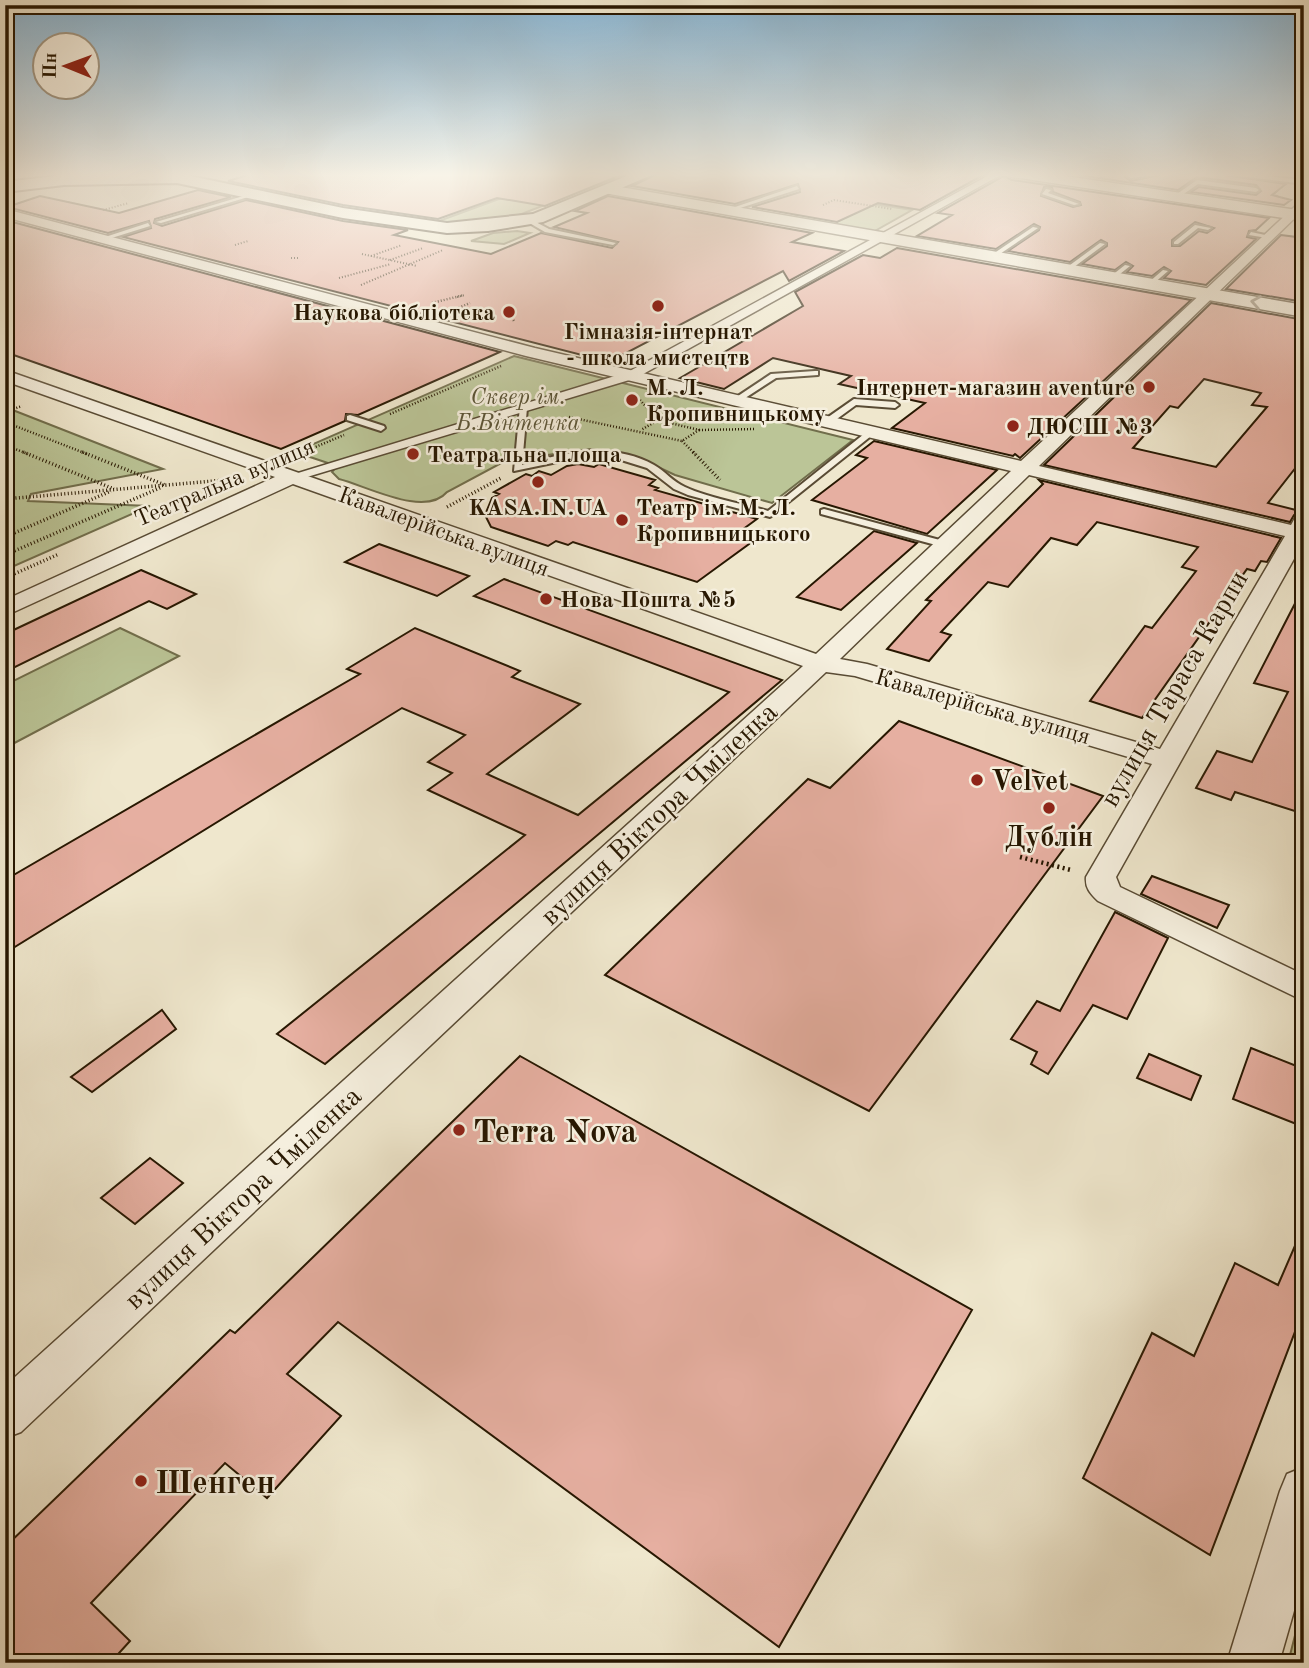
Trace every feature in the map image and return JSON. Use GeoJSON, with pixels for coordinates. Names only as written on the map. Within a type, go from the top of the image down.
{"type":"FeatureCollection","features":[{"type":"Feature","properties":{"kind":"street"},"geometry":{"type":"LineString","coordinates":[[147,251],[532,352],[1027,469],[1302,530]]}},
{"type":"Feature","properties":{"kind":"street","name":"Театральна вулиця"},"geometry":{"type":"LineString","coordinates":[[5,609],[292,477],[632,375],[860,251]]}},
{"type":"Feature","properties":{"kind":"street"},"geometry":{"type":"LineString","coordinates":[[957,251],[1068,269],[1120,272],[1151,284],[1304,311]]}},
{"type":"Feature","properties":{"kind":"street","name":"вулиця Віктора Чміленка"},"geometry":{"type":"LineString","coordinates":[[5,1416],[820,664],[1027,469],[1252,251]]}},
{"type":"Feature","properties":{"kind":"street","name":"Кавалерійська вулиця"},"geometry":{"type":"LineString","coordinates":[[5,375],[820,664],[858,669],[1168,760]]}},
{"type":"Feature","properties":{"kind":"street","name":"вулиця Тараса Карпи"},"geometry":{"type":"LineString","coordinates":[[1302,530],[1101,877],[1101,886],[1109,894],[1304,989]]}},
{"type":"Feature","properties":{"kind":"street"},"geometry":{"type":"LineString","coordinates":[[1253,1663],[1304,1491]]}},
{"type":"Feature","properties":{"kind":"lane"},"geometry":{"type":"LineString","coordinates":[[992,257],[1001,251]]}},
{"type":"Feature","properties":{"kind":"lane"},"geometry":{"type":"LineString","coordinates":[[1068,269],[1093,251]]}},
{"type":"Feature","properties":{"kind":"lane"},"geometry":{"type":"LineString","coordinates":[[1151,284],[1165,271]]}},
{"type":"Feature","properties":{"kind":"lane"},"geometry":{"type":"LineString","coordinates":[[736,400],[774,376],[814,373]]}},
{"type":"Feature","properties":{"kind":"lane"},"geometry":{"type":"LineString","coordinates":[[828,422],[854,402],[895,405]]}},
{"type":"Feature","properties":{"kind":"lane"},"geometry":{"type":"LineString","coordinates":[[523,408],[517,469],[554,458],[596,456],[631,459],[649,465],[679,489],[770,513],[872,432]]}},
{"type":"Feature","properties":{"kind":"lane"},"geometry":{"type":"LineString","coordinates":[[350,418],[381,428]]}},
{"type":"Feature","properties":{"kind":"lane"},"geometry":{"type":"LineString","coordinates":[[824,512],[947,545]]}},
{"type":"Feature","properties":{"kind":"path"},"geometry":{"type":"LineString","coordinates":[[371,256],[386,251]]}},
{"type":"Feature","properties":{"kind":"path"},"geometry":{"type":"LineString","coordinates":[[356,272],[374,271],[416,251]]}},
{"type":"Feature","properties":{"kind":"path"},"geometry":{"type":"LineString","coordinates":[[390,262],[381,277],[442,251]]}},
{"type":"Feature","properties":{"kind":"path"},"geometry":{"type":"LineString","coordinates":[[362,254],[417,266]]}},
{"type":"Feature","properties":{"kind":"path"},"geometry":{"type":"LineString","coordinates":[[291,258],[298,258]]}},
{"type":"Feature","properties":{"kind":"path"},"geometry":{"type":"LineString","coordinates":[[430,303],[465,295]]}},
{"type":"Feature","properties":{"kind":"path"},"geometry":{"type":"LineString","coordinates":[[456,309],[470,303]]}},
{"type":"Feature","properties":{"kind":"path"},"geometry":{"type":"LineString","coordinates":[[510,315],[514,321]]}},
{"type":"Feature","properties":{"kind":"path"},"geometry":{"type":"LineString","coordinates":[[312,449],[532,352]]}},
{"type":"Feature","properties":{"kind":"path"},"geometry":{"type":"LineString","coordinates":[[5,412],[33,402]]}},
{"type":"Feature","properties":{"kind":"path"},"geometry":{"type":"LineString","coordinates":[[523,408],[641,430],[682,441],[746,507]]}},
{"type":"Feature","properties":{"kind":"path"},"geometry":{"type":"LineString","coordinates":[[641,430],[658,419],[699,430],[682,441]]}},
{"type":"Feature","properties":{"kind":"path"},"geometry":{"type":"LineString","coordinates":[[5,422],[166,485]]}},
{"type":"Feature","properties":{"kind":"path"},"geometry":{"type":"LineString","coordinates":[[5,445],[115,490]]}},
{"type":"Feature","properties":{"kind":"path"},"geometry":{"type":"LineString","coordinates":[[442,510],[517,469]]}},
{"type":"Feature","properties":{"kind":"path"},"geometry":{"type":"LineString","coordinates":[[5,499],[234,479]]}},
{"type":"Feature","properties":{"kind":"path"},"geometry":{"type":"LineString","coordinates":[[5,555],[166,485]]}},
{"type":"Feature","properties":{"kind":"path"},"geometry":{"type":"LineString","coordinates":[[5,537],[115,490]]}},
{"type":"Feature","properties":{"kind":"path"},"geometry":{"type":"LineString","coordinates":[[1020,857],[1071,870]]}},
{"type":"Feature","properties":{"kind":"green space","name":"Сквер ім. Б.Вінтенка"},"geometry":{"type":"Polygon","coordinates":[[[514,356],[853,440],[772,503],[675,475],[637,457],[590,449],[505,461],[437,499],[411,501],[339,479],[332,472],[337,466],[295,452],[514,356]]]}},
{"type":"Feature","properties":{"kind":"green space"},"geometry":{"type":"Polygon","coordinates":[[[5,407],[163,469],[31,494],[28,501],[150,506],[5,570],[5,407]]]}},
{"type":"Feature","properties":{"kind":"green space"},"geometry":{"type":"Polygon","coordinates":[[[120,628],[179,656],[5,748],[5,685],[120,628]]]}},
{"type":"Feature","properties":{"kind":"green space"},"geometry":{"type":"Polygon","coordinates":[[[1304,1600],[1304,1663],[1288,1663],[1304,1600]]]}},
{"type":"Feature","properties":{"kind":"building"},"geometry":{"type":"Polygon","coordinates":[[[5,251],[121,251],[500,352],[358,415],[346,414],[345,421],[281,449],[5,352],[5,251]]]}},
{"type":"Feature","properties":{"kind":"building"},"geometry":{"type":"Polygon","coordinates":[[[177,251],[475,251],[491,254],[499,251],[844,251],[789,281],[783,271],[609,362],[177,251]]]}},
{"type":"Feature","properties":{"kind":"building"},"geometry":{"type":"Polygon","coordinates":[[[892,251],[913,251],[1191,300],[1020,458],[1015,454],[1013,456],[892,428],[925,403],[839,384],[851,376],[773,358],[724,389],[680,378],[803,306],[795,292],[863,255],[880,258],[892,251]]]}},
{"type":"Feature","properties":{"kind":"building"},"geometry":{"type":"Polygon","coordinates":[[[1008,251],[1086,251],[1070,262],[1008,251]]]}},
{"type":"Feature","properties":{"kind":"building"},"geometry":{"type":"Polygon","coordinates":[[[1100,251],[1243,251],[1206,285],[1164,278],[1171,271],[1164,267],[1152,276],[1127,272],[1133,266],[1126,262],[1115,270],[1082,264],[1100,251]]]}},
{"type":"Feature","properties":{"kind":"building"},"geometry":{"type":"Polygon","coordinates":[[[1265,251],[1304,251],[1304,302],[1226,289],[1265,251]]]}},
{"type":"Feature","properties":{"kind":"building"},"geometry":{"type":"Polygon","coordinates":[[[1211,303],[1304,320],[1304,457],[1268,503],[1304,512],[1294,515],[1290,522],[1044,465],[1211,303]],[[1204,379],[1178,408],[1170,406],[1133,448],[1216,467],[1267,407],[1252,405],[1261,393],[1204,379]]]}},
{"type":"Feature","properties":{"kind":"building"},"geometry":{"type":"Polygon","coordinates":[[[874,441],[997,470],[927,534],[812,500],[867,458],[856,455],[874,441]]]}},
{"type":"Feature","properties":{"kind":"building","name":"Театр ім. М. Л. Кропивницького"},"geometry":{"type":"Polygon","coordinates":[[[578,464],[594,467],[599,464],[655,480],[649,485],[658,488],[655,490],[757,519],[742,530],[760,536],[697,582],[573,542],[568,545],[556,541],[548,546],[491,527],[485,515],[492,498],[499,494],[494,492],[526,474],[532,476],[539,471],[551,475],[567,466],[578,464]]]}},
{"type":"Feature","properties":{"kind":"building"},"geometry":{"type":"Polygon","coordinates":[[[1039,480],[1281,538],[1267,562],[1261,561],[1255,571],[1247,569],[1142,718],[1090,701],[1145,626],[1152,628],[1196,571],[1182,567],[1198,547],[1097,522],[1077,545],[1051,538],[1008,587],[988,582],[941,632],[951,635],[929,661],[887,649],[931,601],[926,600],[1043,484],[1039,480]]]}},
{"type":"Feature","properties":{"kind":"building"},"geometry":{"type":"Polygon","coordinates":[[[874,531],[917,543],[841,610],[797,597],[874,531]]]}},
{"type":"Feature","properties":{"kind":"building"},"geometry":{"type":"Polygon","coordinates":[[[379,544],[469,576],[437,596],[345,562],[379,544]]]}},
{"type":"Feature","properties":{"kind":"building"},"geometry":{"type":"Polygon","coordinates":[[[141,570],[196,594],[167,609],[149,601],[5,672],[5,634],[141,570]]]}},
{"type":"Feature","properties":{"kind":"building"},"geometry":{"type":"Polygon","coordinates":[[[504,579],[782,680],[325,1064],[277,1034],[525,835],[428,790],[452,773],[428,762],[465,735],[402,708],[5,953],[5,880],[360,674],[347,669],[415,628],[520,671],[512,677],[580,704],[487,774],[578,815],[729,692],[474,596],[504,579]]]}},
{"type":"Feature","properties":{"kind":"building"},"geometry":{"type":"Polygon","coordinates":[[[1304,586],[1304,814],[1235,792],[1231,800],[1196,788],[1217,751],[1252,762],[1288,692],[1254,683],[1304,586]]]}},
{"type":"Feature","properties":{"kind":"building"},"geometry":{"type":"Polygon","coordinates":[[[899,721],[1103,796],[869,1111],[605,975],[808,779],[830,788],[899,721]]]}},
{"type":"Feature","properties":{"kind":"building"},"geometry":{"type":"Polygon","coordinates":[[[1152,876],[1229,905],[1217,928],[1141,894],[1152,876]]]}},
{"type":"Feature","properties":{"kind":"building"},"geometry":{"type":"Polygon","coordinates":[[[1115,912],[1168,938],[1127,1019],[1093,1005],[1048,1074],[1031,1064],[1037,1052],[1011,1039],[1037,1001],[1060,1011],[1115,912]]]}},
{"type":"Feature","properties":{"kind":"building"},"geometry":{"type":"Polygon","coordinates":[[[162,1010],[176,1029],[92,1092],[71,1077],[162,1010]]]}},
{"type":"Feature","properties":{"kind":"building"},"geometry":{"type":"Polygon","coordinates":[[[1251,1048],[1304,1069],[1304,1127],[1233,1099],[1251,1048]]]}},
{"type":"Feature","properties":{"kind":"building"},"geometry":{"type":"Polygon","coordinates":[[[1149,1054],[1201,1076],[1191,1100],[1137,1078],[1149,1054]]]}},
{"type":"Feature","properties":{"kind":"building"},"geometry":{"type":"Polygon","coordinates":[[[520,1056],[972,1310],[779,1647],[338,1322],[287,1374],[341,1416],[267,1498],[225,1463],[91,1603],[130,1641],[110,1663],[5,1663],[5,1547],[230,1330],[235,1333],[520,1056]]]}},
{"type":"Feature","properties":{"kind":"building"},"geometry":{"type":"Polygon","coordinates":[[[150,1158],[183,1183],[135,1224],[101,1198],[150,1158]]]}},
{"type":"Feature","properties":{"kind":"building"},"geometry":{"type":"Polygon","coordinates":[[[1304,1225],[1304,1308],[1210,1555],[1083,1478],[1152,1333],[1194,1356],[1235,1263],[1278,1285],[1304,1225]]]}},
{"type":"Feature","properties":{"kind":"place","name":"Гімназія-інтернат - школа мистецтв"},"geometry":{"type":"Point","coordinates":[658,306]}},
{"type":"Feature","properties":{"kind":"place","name":"Наукова бібліотека"},"geometry":{"type":"Point","coordinates":[509,312]}},
{"type":"Feature","properties":{"kind":"place","name":"Інтернет-магазин aventure"},"geometry":{"type":"Point","coordinates":[1149,387]}},
{"type":"Feature","properties":{"kind":"place","name":"М. Л. Кропивницькому"},"geometry":{"type":"Point","coordinates":[632,400]}},
{"type":"Feature","properties":{"kind":"place","name":"ДЮСШ №3"},"geometry":{"type":"Point","coordinates":[1013,426]}},
{"type":"Feature","properties":{"kind":"place","name":"Театральна площа"},"geometry":{"type":"Point","coordinates":[413,454]}},
{"type":"Feature","properties":{"kind":"place","name":"KASA.IN.UA"},"geometry":{"type":"Point","coordinates":[538,482]}},
{"type":"Feature","properties":{"kind":"place","name":"Театр ім. М. Л. Кропивницького"},"geometry":{"type":"Point","coordinates":[622,520]}},
{"type":"Feature","properties":{"kind":"place","name":"Нова Пошта №5"},"geometry":{"type":"Point","coordinates":[546,599]}},
{"type":"Feature","properties":{"kind":"place","name":"Velvet"},"geometry":{"type":"Point","coordinates":[977,780]}},
{"type":"Feature","properties":{"kind":"place","name":"Дублін"},"geometry":{"type":"Point","coordinates":[1049,808]}},
{"type":"Feature","properties":{"kind":"place","name":"Terra Nova"},"geometry":{"type":"Point","coordinates":[459,1130]}},
{"type":"Feature","properties":{"kind":"place","name":"Шенген"},"geometry":{"type":"Point","coordinates":[141,1481]}}]}
